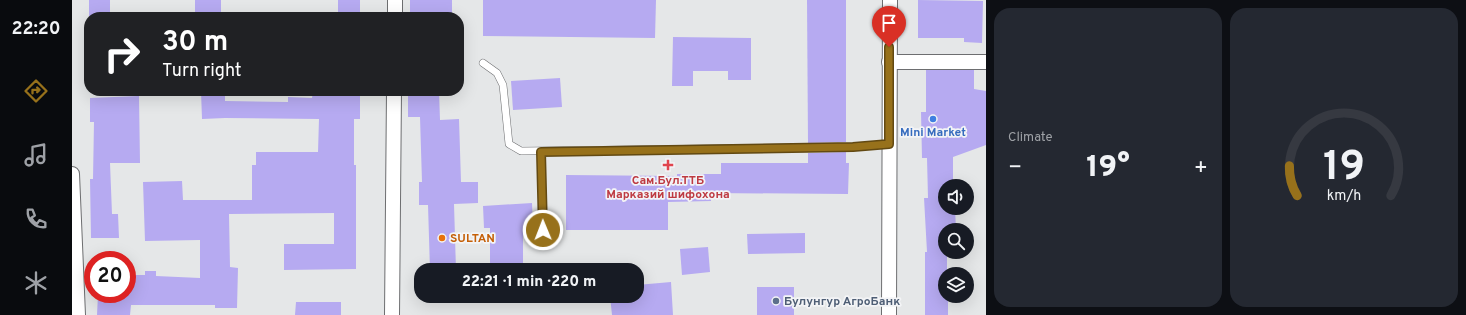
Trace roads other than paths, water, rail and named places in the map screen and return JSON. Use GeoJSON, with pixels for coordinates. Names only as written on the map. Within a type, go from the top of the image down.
{"type":"FeatureCollection","features":[{"type":"Feature","properties":{"kind":"street"},"geometry":{"type":"LineString","coordinates":[[395,0],[395,12]]}},
{"type":"Feature","properties":{"kind":"street"},"geometry":{"type":"LineString","coordinates":[[889,315],[890,0]]}},
{"type":"Feature","properties":{"kind":"street"},"geometry":{"type":"LineString","coordinates":[[889,62],[986,62]]}},
{"type":"Feature","properties":{"kind":"street"},"geometry":{"type":"LineString","coordinates":[[392,315],[394,96]]}},
{"type":"Feature","properties":{"kind":"street"},"geometry":{"type":"LineString","coordinates":[[72,174],[78,315]]}},
{"type":"Feature","properties":{"kind":"lane"},"geometry":{"type":"LineString","coordinates":[[483,63],[497,72],[503,85],[509,144],[521,151],[541,152],[853,147],[889,144]]}},
{"type":"Feature","properties":{"kind":"lane"},"geometry":{"type":"LineString","coordinates":[[541,152],[543,230]]}},
{"type":"Feature","properties":{"kind":"place","name":"Mini Market"},"geometry":{"type":"Point","coordinates":[933,119]}},
{"type":"Feature","properties":{"kind":"place","name":"Сам.Бул.ТТБ Марказий шифохона"},"geometry":{"type":"Point","coordinates":[668,165]}},
{"type":"Feature","properties":{"kind":"place","name":"SULTAN"},"geometry":{"type":"Point","coordinates":[442,238]}},
{"type":"Feature","properties":{"kind":"place","name":"Булунгур АгроБанк"},"geometry":{"type":"Point","coordinates":[776,301]}}]}
